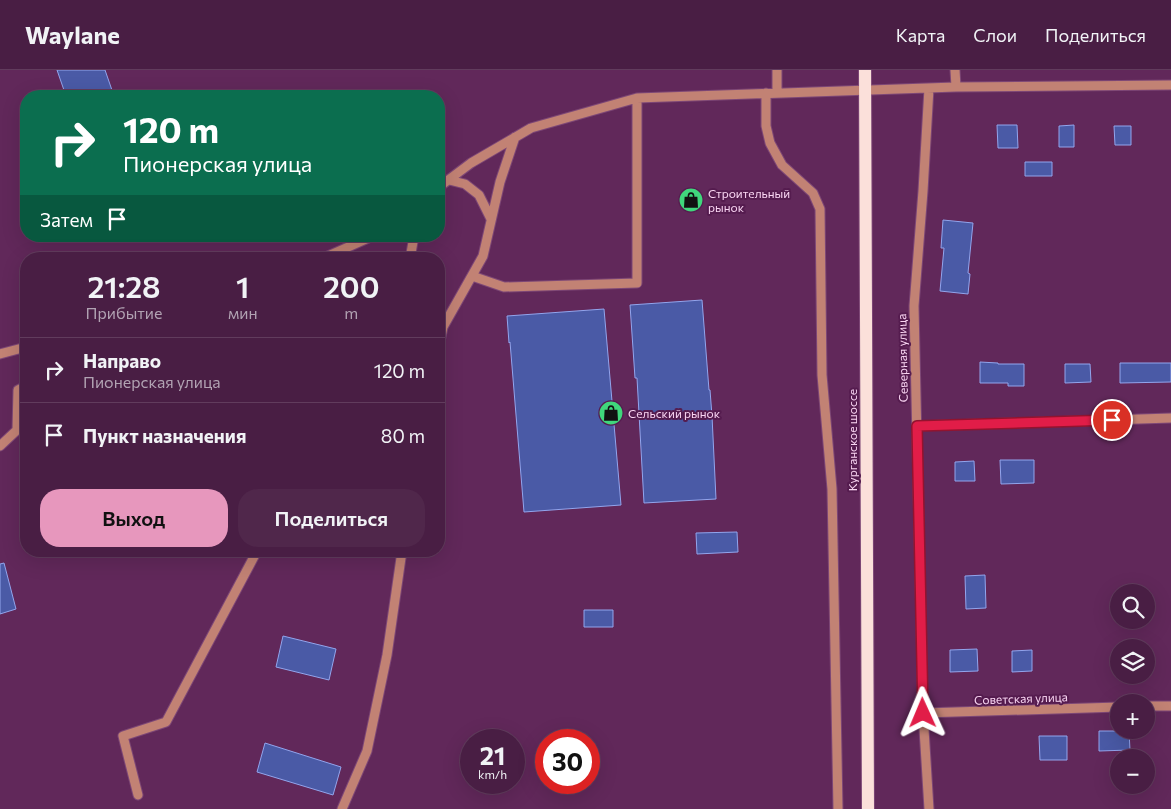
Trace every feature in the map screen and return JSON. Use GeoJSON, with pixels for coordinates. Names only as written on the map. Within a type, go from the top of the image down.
{"type":"FeatureCollection","features":[{"type":"Feature","properties":{"kind":"main road","name":"Курганское шоссе"},"geometry":{"type":"LineString","coordinates":[[865,70],[868,809]]}},
{"type":"Feature","properties":{"kind":"street"},"geometry":{"type":"LineString","coordinates":[[777,70],[777,93]]}},
{"type":"Feature","properties":{"kind":"street"},"geometry":{"type":"LineString","coordinates":[[955,70],[956,87]]}},
{"type":"Feature","properties":{"kind":"street"},"geometry":{"type":"LineString","coordinates":[[445,183],[471,163],[531,128],[637,98],[956,87],[1171,85]]}},
{"type":"Feature","properties":{"kind":"street","name":"Северная улица"},"geometry":{"type":"LineString","coordinates":[[929,88],[914,306],[923,713],[929,809]]}},
{"type":"Feature","properties":{"kind":"street"},"geometry":{"type":"LineString","coordinates":[[766,93],[766,126],[770,143],[782,165],[812,192],[820,208],[822,375],[832,488],[838,809]]}},
{"type":"Feature","properties":{"kind":"street"},"geometry":{"type":"LineString","coordinates":[[472,276],[504,287],[637,283],[637,98]]}},
{"type":"Feature","properties":{"kind":"street"},"geometry":{"type":"LineString","coordinates":[[445,323],[482,256],[500,182],[515,137]]}},
{"type":"Feature","properties":{"kind":"street"},"geometry":{"type":"LineString","coordinates":[[449,180],[465,184],[479,195],[492,219]]}},
{"type":"Feature","properties":{"kind":"street"},"geometry":{"type":"LineString","coordinates":[[337,252],[359,242]]}},
{"type":"Feature","properties":{"kind":"street"},"geometry":{"type":"LineString","coordinates":[[0,354],[20,349]]}},
{"type":"Feature","properties":{"kind":"street"},"geometry":{"type":"LineString","coordinates":[[0,446],[17,430],[18,390],[20,389]]}},
{"type":"Feature","properties":{"kind":"street"},"geometry":{"type":"LineString","coordinates":[[917,426],[1171,418]]}},
{"type":"Feature","properties":{"kind":"street"},"geometry":{"type":"LineString","coordinates":[[138,795],[123,736],[166,722],[254,557]]}},
{"type":"Feature","properties":{"kind":"street"},"geometry":{"type":"LineString","coordinates":[[342,809],[367,751],[388,655],[401,557]]}},
{"type":"Feature","properties":{"kind":"street"},"geometry":{"type":"LineString","coordinates":[[1155,706],[1171,706]]}},
{"type":"Feature","properties":{"kind":"street","name":"Советская улица"},"geometry":{"type":"LineString","coordinates":[[923,713],[1110,707]]}},
{"type":"Feature","properties":{"kind":"building"},"geometry":{"type":"Polygon","coordinates":[[[57,70],[105,70],[112,90],[64,90],[57,70]]]}},
{"type":"Feature","properties":{"kind":"building"},"geometry":{"type":"Polygon","coordinates":[[[997,125],[1017,125],[1018,148],[998,148],[997,125]]]}},
{"type":"Feature","properties":{"kind":"building"},"geometry":{"type":"Polygon","coordinates":[[[1074,125],[1074,147],[1059,147],[1059,126],[1074,125]]]}},
{"type":"Feature","properties":{"kind":"building"},"geometry":{"type":"Polygon","coordinates":[[[1114,126],[1131,126],[1131,145],[1115,145],[1114,126]]]}},
{"type":"Feature","properties":{"kind":"building"},"geometry":{"type":"Polygon","coordinates":[[[1025,162],[1052,162],[1052,176],[1025,176],[1025,162]]]}},
{"type":"Feature","properties":{"kind":"building"},"geometry":{"type":"Polygon","coordinates":[[[943,220],[973,223],[968,294],[940,291],[944,248],[941,248],[943,220]]]}},
{"type":"Feature","properties":{"kind":"building"},"geometry":{"type":"Polygon","coordinates":[[[702,300],[712,416],[716,499],[644,503],[637,378],[635,378],[630,305],[702,300]]]}},
{"type":"Feature","properties":{"kind":"building"},"geometry":{"type":"Polygon","coordinates":[[[604,309],[621,505],[524,512],[507,316],[604,309]]]}},
{"type":"Feature","properties":{"kind":"building"},"geometry":{"type":"Polygon","coordinates":[[[980,362],[1024,364],[1024,386],[1008,386],[1008,383],[980,383],[980,362]]]}},
{"type":"Feature","properties":{"kind":"building"},"geometry":{"type":"Polygon","coordinates":[[[1120,363],[1171,363],[1171,382],[1120,383],[1120,363]]]}},
{"type":"Feature","properties":{"kind":"building"},"geometry":{"type":"Polygon","coordinates":[[[1065,364],[1090,364],[1091,382],[1065,383],[1065,364]]]}},
{"type":"Feature","properties":{"kind":"building"},"geometry":{"type":"Polygon","coordinates":[[[1000,460],[1034,460],[1034,483],[1001,484],[1000,460]]]}},
{"type":"Feature","properties":{"kind":"building"},"geometry":{"type":"Polygon","coordinates":[[[974,461],[975,481],[955,481],[955,462],[974,461]]]}},
{"type":"Feature","properties":{"kind":"building"},"geometry":{"type":"Polygon","coordinates":[[[737,532],[738,552],[697,554],[696,533],[737,532]]]}},
{"type":"Feature","properties":{"kind":"building"},"geometry":{"type":"Polygon","coordinates":[[[4,563],[16,609],[0,614],[0,564],[4,563]]]}},
{"type":"Feature","properties":{"kind":"building"},"geometry":{"type":"Polygon","coordinates":[[[985,575],[986,608],[966,609],[965,576],[985,575]]]}},
{"type":"Feature","properties":{"kind":"building"},"geometry":{"type":"Polygon","coordinates":[[[584,610],[613,610],[613,627],[584,627],[584,610]]]}},
{"type":"Feature","properties":{"kind":"building"},"geometry":{"type":"Polygon","coordinates":[[[283,636],[336,649],[329,680],[276,667],[283,636]]]}},
{"type":"Feature","properties":{"kind":"building"},"geometry":{"type":"Polygon","coordinates":[[[977,649],[978,671],[950,672],[950,650],[977,649]]]}},
{"type":"Feature","properties":{"kind":"building"},"geometry":{"type":"Polygon","coordinates":[[[1032,650],[1032,671],[1012,672],[1012,651],[1032,650]]]}},
{"type":"Feature","properties":{"kind":"building"},"geometry":{"type":"Polygon","coordinates":[[[1099,731],[1110,731],[1110,739],[1129,739],[1130,749],[1099,751],[1099,731]]]}},
{"type":"Feature","properties":{"kind":"building"},"geometry":{"type":"Polygon","coordinates":[[[1039,736],[1067,736],[1067,760],[1040,760],[1039,736]]]}},
{"type":"Feature","properties":{"kind":"building"},"geometry":{"type":"Polygon","coordinates":[[[265,743],[341,767],[333,795],[257,772],[265,743]]]}},
{"type":"Feature","properties":{"kind":"place","name":"Строительный рынок"},"geometry":{"type":"Point","coordinates":[691,200]}},
{"type":"Feature","properties":{"kind":"place","name":"Сельский рынок"},"geometry":{"type":"Point","coordinates":[611,413]}},
{"type":"Feature","properties":{"kind":"route"},"geometry":{"type":"LineString","coordinates":[[923,713],[917,426],[1112,420]]}}]}
